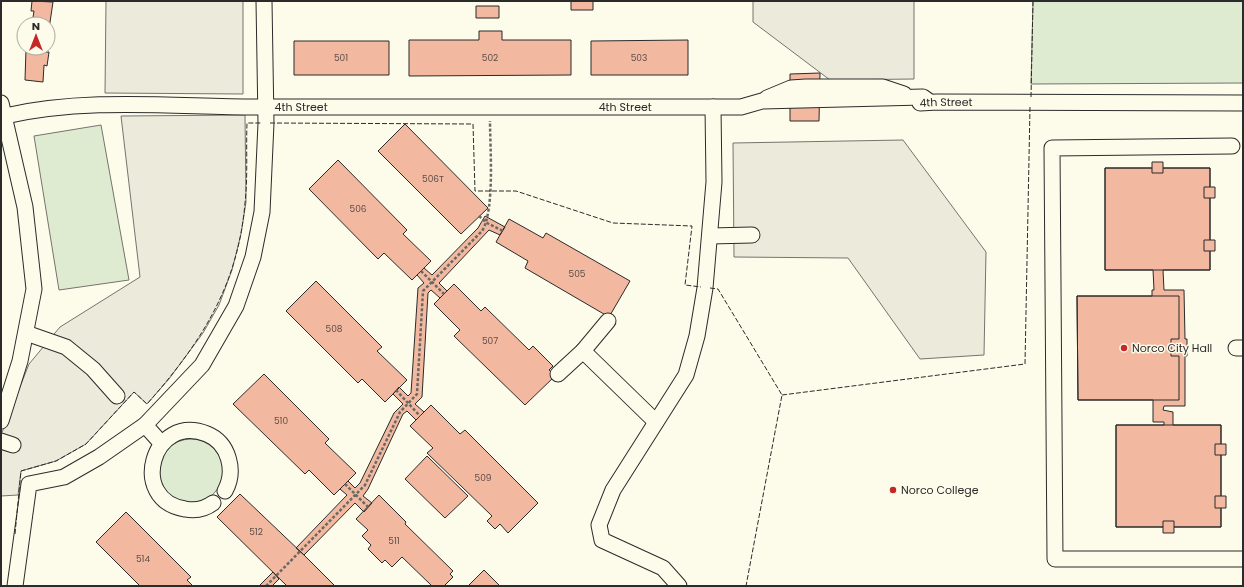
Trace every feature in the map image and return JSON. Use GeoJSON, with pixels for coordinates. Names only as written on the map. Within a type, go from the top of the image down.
{"type":"FeatureCollection","features":[{"type":"Feature","properties":{"kind":"street"},"geometry":{"type":"LineString","coordinates":[[15,586],[29,484],[64,477],[99,457],[145,425],[202,365],[236,306],[253,257],[262,212],[266,107],[264,6],[275,1]]}},
{"type":"Feature","properties":{"kind":"street","name":"4th Street"},"geometry":{"type":"LineString","coordinates":[[3,110],[29,110],[76,104],[266,107],[741,107],[762,101],[791,88],[806,87],[883,87],[903,94],[927,99],[1243,104]]}},
{"type":"Feature","properties":{"kind":"street"},"geometry":{"type":"LineString","coordinates":[[741,107],[805,109],[893,107],[927,99]]}},
{"type":"Feature","properties":{"kind":"street"},"geometry":{"type":"LineString","coordinates":[[679,586],[663,568],[602,540],[599,525],[613,490],[686,375],[697,336],[706,288],[714,182],[713,107]]}},
{"type":"Feature","properties":{"kind":"street"},"geometry":{"type":"LineString","coordinates":[[1,421],[20,361],[34,289],[25,207],[3,110]]}},
{"type":"Feature","properties":{"kind":"street"},"geometry":{"type":"LineString","coordinates":[[1232,146],[1052,148],[1055,558],[1243,559]]}},
{"type":"Feature","properties":{"kind":"street"},"geometry":{"type":"LineString","coordinates":[[710,236],[752,235]]}},
{"type":"Feature","properties":{"kind":"street"},"geometry":{"type":"LineString","coordinates":[[558,374],[583,351],[608,321]]}},
{"type":"Feature","properties":{"kind":"street"},"geometry":{"type":"LineString","coordinates":[[26,333],[66,347],[93,369],[117,396]]}},
{"type":"Feature","properties":{"kind":"street"},"geometry":{"type":"LineString","coordinates":[[583,351],[656,422]]}},
{"type":"Feature","properties":{"kind":"street"},"geometry":{"type":"LineString","coordinates":[[145,425],[162,444]]}},
{"type":"Feature","properties":{"kind":"street"},"geometry":{"type":"LineString","coordinates":[[213,502],[208,506],[190,510],[179,508],[168,503],[160,496],[154,486],[151,475],[155,453],[162,444],[179,433],[189,431],[204,433],[217,441],[226,453],[231,468],[230,478],[225,491]]}},
{"type":"Feature","properties":{"kind":"path"},"geometry":{"type":"LineString","coordinates":[[266,586],[365,486],[400,412],[416,394],[423,291],[482,231],[487,223],[490,107]]}},
{"type":"Feature","properties":{"kind":"path"},"geometry":{"type":"LineString","coordinates":[[480,216],[487,223],[503,230]]}},
{"type":"Feature","properties":{"kind":"path"},"geometry":{"type":"LineString","coordinates":[[421,271],[444,294]]}},
{"type":"Feature","properties":{"kind":"path"},"geometry":{"type":"LineString","coordinates":[[396,390],[420,416]]}},
{"type":"Feature","properties":{"kind":"path"},"geometry":{"type":"LineString","coordinates":[[345,484],[355,496],[368,507]]}},
{"type":"Feature","properties":{"kind":"green space"},"geometry":{"type":"Polygon","coordinates":[[[1033,1],[1243,1],[1243,83],[1031,84],[1033,1]]]}},
{"type":"Feature","properties":{"kind":"green space"},"geometry":{"type":"Polygon","coordinates":[[[101,125],[129,280],[59,290],[34,136],[101,125]]]}},
{"type":"Feature","properties":{"kind":"green space"},"geometry":{"type":"Polygon","coordinates":[[[185,439],[197,439],[214,448],[221,459],[223,471],[221,483],[214,494],[197,503],[185,503],[173,498],[164,489],[159,477],[159,465],[164,453],[173,444],[185,439]]]}},
{"type":"Feature","properties":{"kind":"shaded area"},"geometry":{"type":"Polygon","coordinates":[[[106,1],[243,1],[243,94],[105,93],[106,1]]]}},
{"type":"Feature","properties":{"kind":"shaded area"},"geometry":{"type":"Polygon","coordinates":[[[753,1],[914,1],[914,79],[830,80],[753,22],[753,1]]]}},
{"type":"Feature","properties":{"kind":"shaded area"},"geometry":{"type":"Polygon","coordinates":[[[245,115],[246,202],[241,234],[232,270],[219,305],[203,333],[169,379],[147,404],[134,392],[86,444],[56,461],[21,471],[18,495],[1,496],[1,435],[29,364],[60,327],[140,277],[121,116],[245,115]]]}},
{"type":"Feature","properties":{"kind":"shaded area"},"geometry":{"type":"Polygon","coordinates":[[[903,140],[986,252],[984,355],[920,359],[848,258],[734,257],[733,143],[903,140]]]}},
{"type":"Feature","properties":{"kind":"building"},"geometry":{"type":"Polygon","coordinates":[[[32,1],[53,2],[51,16],[33,16],[34,11],[31,11],[32,1]]]}},
{"type":"Feature","properties":{"kind":"building"},"geometry":{"type":"Polygon","coordinates":[[[571,1],[593,1],[593,10],[571,10],[571,1]]]}},
{"type":"Feature","properties":{"kind":"building"},"geometry":{"type":"Polygon","coordinates":[[[476,6],[499,6],[499,18],[476,18],[476,6]]]}},
{"type":"Feature","properties":{"kind":"building"},"geometry":{"type":"Polygon","coordinates":[[[479,31],[502,31],[502,40],[571,40],[571,75],[409,76],[409,40],[479,40],[479,31]]]}},
{"type":"Feature","properties":{"kind":"building"},"geometry":{"type":"Polygon","coordinates":[[[688,40],[688,75],[591,75],[591,41],[688,40]]]}},
{"type":"Feature","properties":{"kind":"building"},"geometry":{"type":"Polygon","coordinates":[[[294,41],[389,41],[389,75],[294,75],[294,41]]]}},
{"type":"Feature","properties":{"kind":"building"},"geometry":{"type":"Polygon","coordinates":[[[26,56],[48,56],[47,66],[44,65],[43,82],[25,80],[26,56]]]}},
{"type":"Feature","properties":{"kind":"building"},"geometry":{"type":"Polygon","coordinates":[[[820,73],[819,121],[790,121],[790,74],[820,73]]]}},
{"type":"Feature","properties":{"kind":"building"},"geometry":{"type":"Polygon","coordinates":[[[405,124],[488,208],[461,234],[378,151],[405,124]]]}},
{"type":"Feature","properties":{"kind":"building"},"geometry":{"type":"Polygon","coordinates":[[[338,160],[407,230],[403,234],[431,261],[412,280],[384,253],[378,259],[309,189],[338,160]]]}},
{"type":"Feature","properties":{"kind":"building"},"geometry":{"type":"Polygon","coordinates":[[[1152,162],[1163,162],[1163,168],[1210,168],[1210,187],[1215,187],[1215,198],[1210,198],[1210,240],[1215,240],[1215,251],[1210,251],[1210,270],[1163,270],[1164,290],[1184,290],[1185,339],[1187,339],[1187,356],[1185,356],[1185,406],[1164,406],[1163,410],[1173,412],[1173,425],[1221,425],[1221,444],[1226,444],[1226,455],[1221,455],[1221,496],[1226,496],[1226,508],[1221,508],[1221,527],[1174,527],[1174,533],[1163,533],[1163,527],[1116,527],[1116,425],[1164,425],[1164,422],[1153,422],[1153,400],[1078,400],[1077,296],[1152,296],[1152,290],[1154,290],[1153,270],[1105,270],[1105,168],[1152,168],[1152,162]]]}},
{"type":"Feature","properties":{"kind":"building"},"geometry":{"type":"Polygon","coordinates":[[[1105,168],[1152,168],[1152,173],[1163,173],[1163,168],[1210,168],[1210,187],[1204,187],[1204,198],[1210,198],[1210,240],[1204,240],[1204,251],[1210,251],[1210,270],[1105,270],[1105,168]]]}},
{"type":"Feature","properties":{"kind":"building"},"geometry":{"type":"Polygon","coordinates":[[[485,216],[505,227],[500,235],[489,230],[439,283],[447,291],[440,298],[431,290],[428,293],[422,397],[415,404],[424,412],[416,420],[407,411],[403,414],[368,489],[363,496],[372,503],[364,512],[355,503],[304,555],[296,548],[347,495],[340,489],[348,481],[355,488],[360,483],[394,413],[403,404],[393,394],[399,387],[408,396],[411,393],[418,288],[424,283],[417,275],[424,268],[432,275],[478,228],[485,216]]]}},
{"type":"Feature","properties":{"kind":"building"},"geometry":{"type":"Polygon","coordinates":[[[509,219],[543,238],[546,233],[630,281],[609,317],[525,268],[528,261],[496,242],[509,219]]]}},
{"type":"Feature","properties":{"kind":"building"},"geometry":{"type":"Polygon","coordinates":[[[316,281],[382,347],[377,351],[407,380],[385,402],[362,379],[358,383],[286,311],[316,281]]]}},
{"type":"Feature","properties":{"kind":"building"},"geometry":{"type":"Polygon","coordinates":[[[454,284],[481,311],[485,307],[529,350],[533,346],[553,366],[549,370],[555,376],[525,405],[454,336],[460,330],[434,304],[454,284]]]}},
{"type":"Feature","properties":{"kind":"building","name":"Norco City Hall"},"geometry":{"type":"Polygon","coordinates":[[[1077,296],[1179,296],[1179,339],[1171,339],[1171,356],[1179,356],[1179,400],[1078,400],[1077,296]]]}},
{"type":"Feature","properties":{"kind":"building"},"geometry":{"type":"Polygon","coordinates":[[[264,374],[329,439],[325,443],[356,473],[334,495],[309,470],[305,474],[233,404],[264,374]]]}},
{"type":"Feature","properties":{"kind":"building"},"geometry":{"type":"Polygon","coordinates":[[[431,405],[460,434],[465,430],[538,503],[508,533],[500,524],[495,529],[487,521],[492,516],[427,453],[433,448],[410,426],[431,405]]]}},
{"type":"Feature","properties":{"kind":"building"},"geometry":{"type":"Polygon","coordinates":[[[1116,425],[1221,425],[1221,444],[1215,444],[1215,455],[1221,455],[1221,496],[1215,496],[1215,508],[1221,508],[1221,527],[1174,527],[1174,521],[1163,521],[1163,527],[1116,527],[1116,425]]]}},
{"type":"Feature","properties":{"kind":"building"},"geometry":{"type":"Polygon","coordinates":[[[427,456],[468,496],[445,518],[405,479],[427,456]]]}},
{"type":"Feature","properties":{"kind":"building"},"geometry":{"type":"Polygon","coordinates":[[[240,494],[335,586],[287,586],[217,517],[240,494]]]}},
{"type":"Feature","properties":{"kind":"building"},"geometry":{"type":"Polygon","coordinates":[[[379,495],[406,522],[405,524],[453,571],[450,574],[453,577],[444,586],[432,586],[402,557],[392,567],[385,560],[382,563],[368,549],[371,545],[362,536],[368,530],[356,519],[379,495]]]}},
{"type":"Feature","properties":{"kind":"building"},"geometry":{"type":"Polygon","coordinates":[[[126,512],[191,577],[187,580],[193,586],[140,586],[96,542],[126,512]]]}},
{"type":"Feature","properties":{"kind":"building"},"geometry":{"type":"Polygon","coordinates":[[[484,570],[500,586],[468,586],[484,570]]]}},
{"type":"Feature","properties":{"kind":"building"},"geometry":{"type":"Polygon","coordinates":[[[273,572],[279,579],[272,586],[259,586],[273,572]]]}},
{"type":"Feature","properties":{"kind":"fence"},"geometry":{"type":"LineString","coordinates":[[1031,97],[1033,1]]}},
{"type":"Feature","properties":{"kind":"fence"},"geometry":{"type":"LineString","coordinates":[[782,395],[1025,364],[1030,107]]}},
{"type":"Feature","properties":{"kind":"fence"},"geometry":{"type":"LineString","coordinates":[[15,534],[21,471],[56,461],[86,444],[134,392],[147,404],[184,359],[214,312],[234,261],[241,233],[246,193],[247,123],[262,123]]}},
{"type":"Feature","properties":{"kind":"fence"},"geometry":{"type":"LineString","coordinates":[[270,123],[473,124],[475,191],[516,191],[613,223],[692,226],[685,285],[701,287]]}},
{"type":"Feature","properties":{"kind":"fence"},"geometry":{"type":"LineString","coordinates":[[710,288],[718,289],[782,395],[746,586]]}},
{"type":"Feature","properties":{"kind":"place","name":"Norco City Hall"},"geometry":{"type":"Point","coordinates":[1124,348]}},
{"type":"Feature","properties":{"kind":"place","name":"Norco College"},"geometry":{"type":"Point","coordinates":[893,490]}}]}
